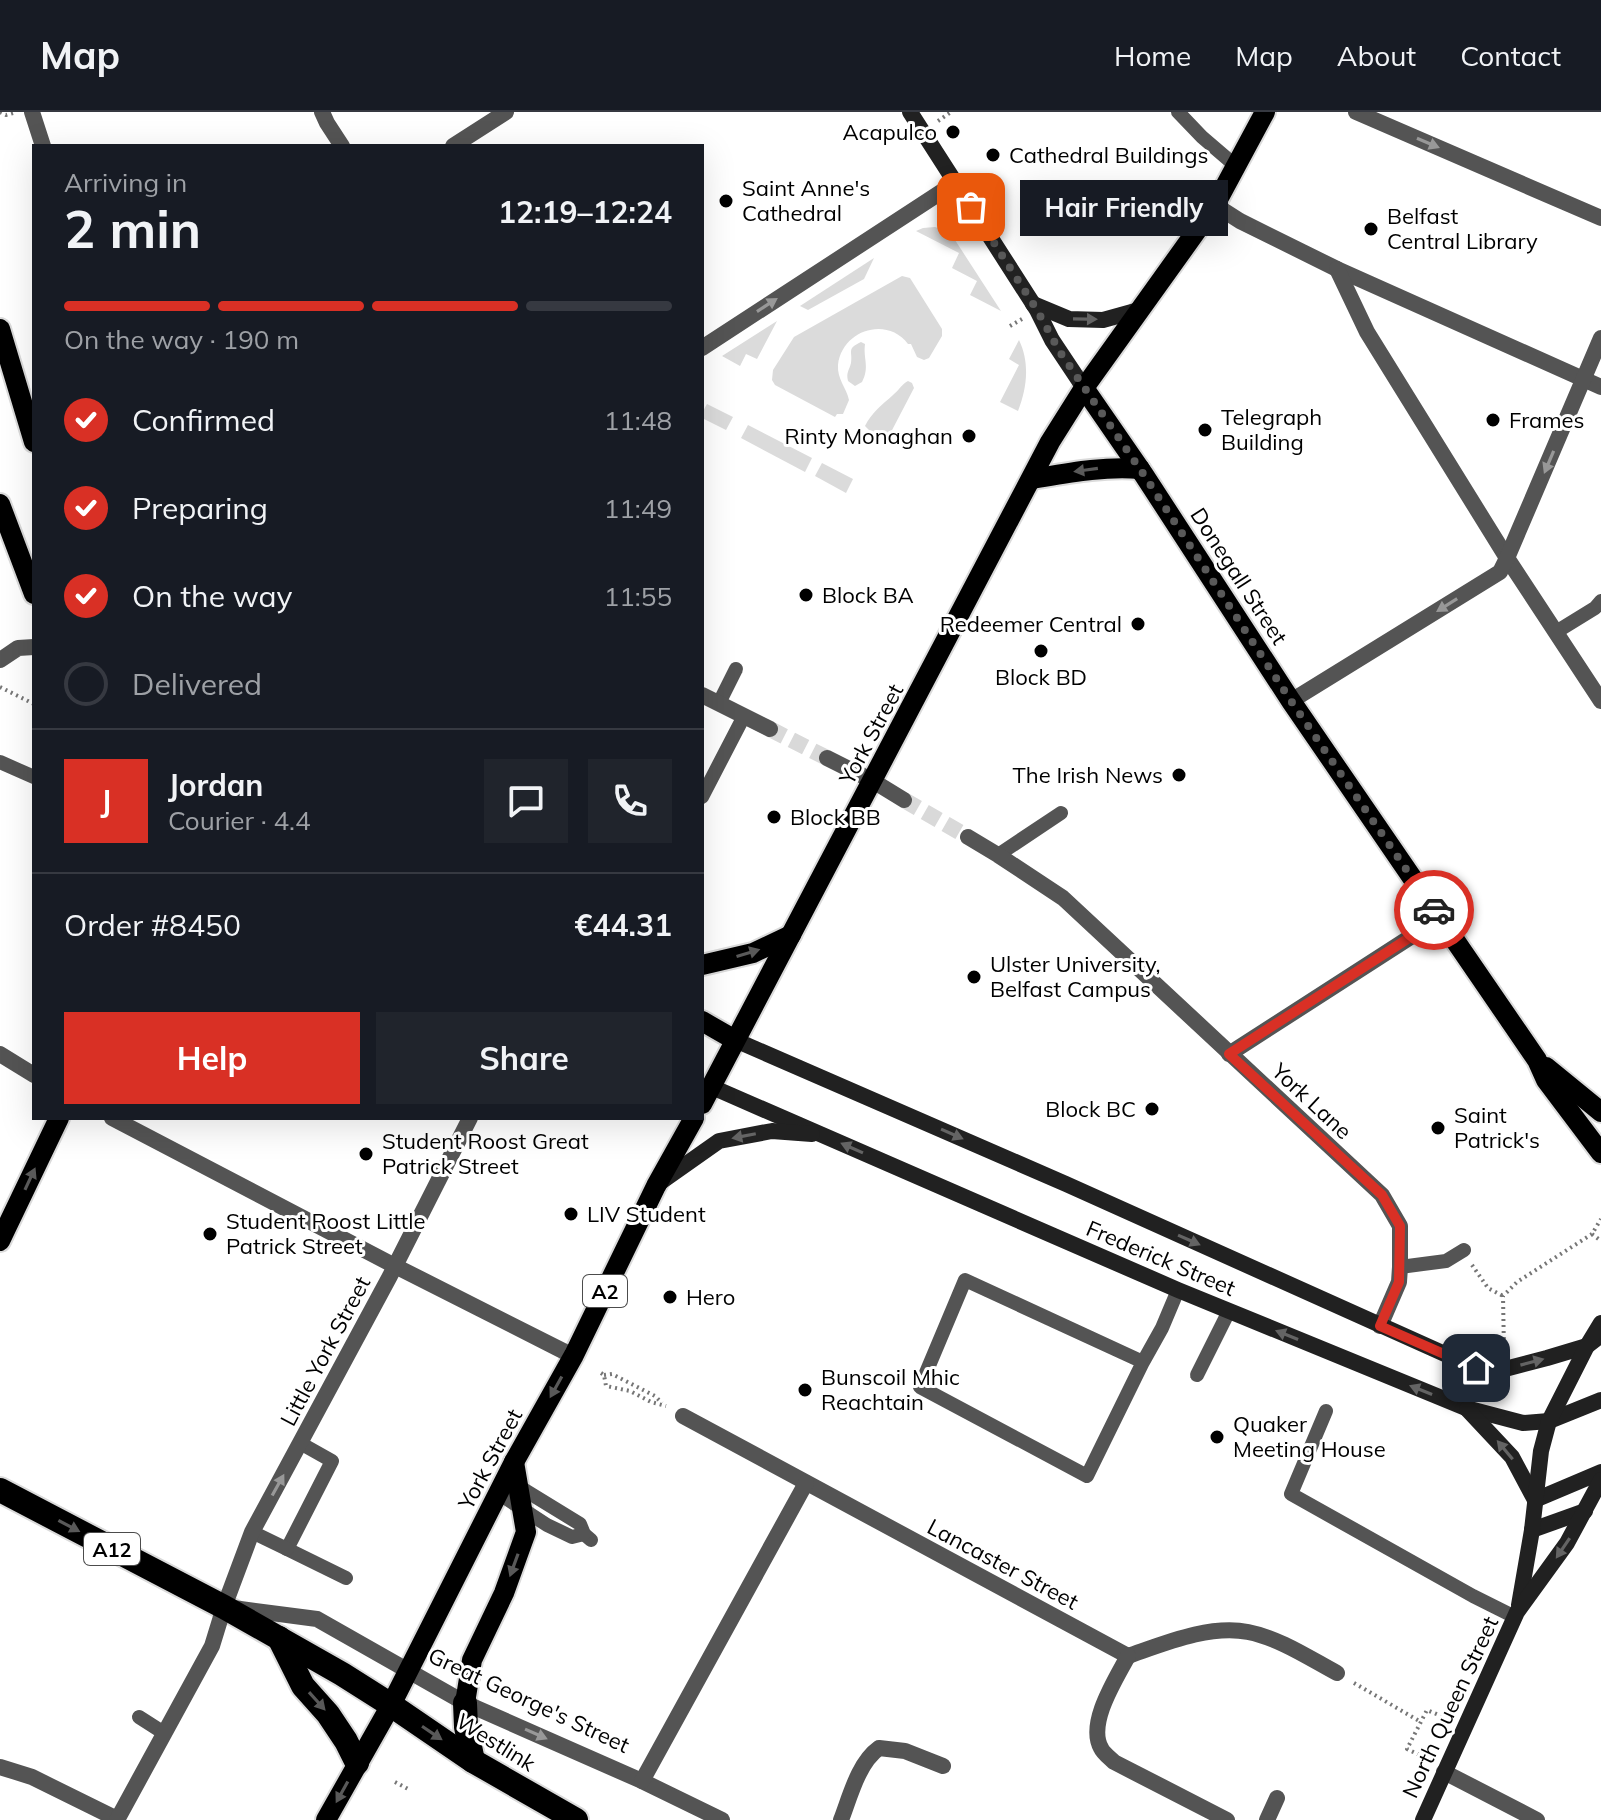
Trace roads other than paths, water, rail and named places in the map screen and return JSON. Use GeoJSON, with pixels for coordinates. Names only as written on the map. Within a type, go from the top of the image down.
{"type":"FeatureCollection","features":[{"type":"Feature","properties":{"kind":"highway","name":"Great George's Street"},"geometry":{"type":"LineString","coordinates":[[0,1490],[224,1607],[391,1705]]}},
{"type":"Feature","properties":{"kind":"highway"},"geometry":{"type":"LineString","coordinates":[[279,1638],[303,1686],[328,1714],[357,1763]]}},
{"type":"Feature","properties":{"kind":"highway"},"geometry":{"type":"LineString","coordinates":[[465,1703],[473,1761]]}},
{"type":"Feature","properties":{"kind":"highway","name":"Westlink"},"geometry":{"type":"LineString","coordinates":[[391,1705],[473,1761],[576,1820]]}},
{"type":"Feature","properties":{"kind":"main road","name":"Donegall Street"},"geometry":{"type":"LineString","coordinates":[[910,112],[1033,304],[1052,340],[1291,701],[1537,1060],[1546,1080],[1601,1153]]}},
{"type":"Feature","properties":{"kind":"main road","name":"York Street"},"geometry":{"type":"LineString","coordinates":[[705,1091],[873,781],[1050,442],[1084,388],[1215,205],[1265,112]]}},
{"type":"Feature","properties":{"kind":"main road"},"geometry":{"type":"LineString","coordinates":[[1033,304],[1069,319],[1103,320],[1139,310]]}},
{"type":"Feature","properties":{"kind":"main road"},"geometry":{"type":"LineString","coordinates":[[0,329],[32,433]]}},
{"type":"Feature","properties":{"kind":"main road"},"geometry":{"type":"LineString","coordinates":[[1032,479],[1092,469],[1140,469]]}},
{"type":"Feature","properties":{"kind":"main road"},"geometry":{"type":"LineString","coordinates":[[0,504],[32,589]]}},
{"type":"Feature","properties":{"kind":"main road"},"geometry":{"type":"LineString","coordinates":[[704,965],[753,953],[791,935]]}},
{"type":"Feature","properties":{"kind":"main road"},"geometry":{"type":"LineString","coordinates":[[704,1022],[735,1040]]}},
{"type":"Feature","properties":{"kind":"main road","name":"Frederick Street"},"geometry":{"type":"LineString","coordinates":[[735,1040],[1476,1368],[1505,1369],[1587,1346]]}},
{"type":"Feature","properties":{"kind":"main road","name":"Donegall Street"},"geometry":{"type":"LineString","coordinates":[[1537,1060],[1601,1112]]}},
{"type":"Feature","properties":{"kind":"main road","name":"Frederick Street"},"geometry":{"type":"LineString","coordinates":[[705,1091],[821,1135],[1178,1290],[1466,1408],[1523,1423],[1549,1421],[1601,1400]]}},
{"type":"Feature","properties":{"kind":"main road"},"geometry":{"type":"LineString","coordinates":[[0,1241],[58,1120]]}},
{"type":"Feature","properties":{"kind":"main road","name":"York Street"},"geometry":{"type":"LineString","coordinates":[[326,1820],[391,1705],[514,1462],[573,1356],[656,1186],[693,1120]]}},
{"type":"Feature","properties":{"kind":"main road"},"geometry":{"type":"LineString","coordinates":[[656,1186],[719,1141],[772,1131],[821,1135]]}},
{"type":"Feature","properties":{"kind":"main road","name":"North Queen Street"},"geometry":{"type":"LineString","coordinates":[[1516,1615],[1532,1530],[1541,1451],[1549,1421],[1601,1323]]}},
{"type":"Feature","properties":{"kind":"main road"},"geometry":{"type":"LineString","coordinates":[[1587,1346],[1601,1335]]}},
{"type":"Feature","properties":{"kind":"main road"},"geometry":{"type":"LineString","coordinates":[[1466,1408],[1512,1457],[1535,1500],[1601,1472]]}},
{"type":"Feature","properties":{"kind":"main road"},"geometry":{"type":"LineString","coordinates":[[465,1703],[472,1660],[504,1593],[526,1532],[514,1462]]}},
{"type":"Feature","properties":{"kind":"main road","name":"North Queen Street"},"geometry":{"type":"LineString","coordinates":[[1423,1820],[1516,1615],[1567,1543],[1601,1480]]}},
{"type":"Feature","properties":{"kind":"main road"},"geometry":{"type":"LineString","coordinates":[[1532,1530],[1585,1511]]}},
{"type":"Feature","properties":{"kind":"street"},"geometry":{"type":"LineString","coordinates":[[32,112],[42,144]]}},
{"type":"Feature","properties":{"kind":"street"},"geometry":{"type":"LineString","coordinates":[[322,112],[341,144]]}},
{"type":"Feature","properties":{"kind":"street"},"geometry":{"type":"LineString","coordinates":[[456,144],[506,112]]}},
{"type":"Feature","properties":{"kind":"street"},"geometry":{"type":"LineString","coordinates":[[1356,112],[1601,218]]}},
{"type":"Feature","properties":{"kind":"street"},"geometry":{"type":"LineString","coordinates":[[704,347],[955,183]]}},
{"type":"Feature","properties":{"kind":"street"},"geometry":{"type":"LineString","coordinates":[[1215,205],[1240,221],[1337,269],[1601,387]]}},
{"type":"Feature","properties":{"kind":"street"},"geometry":{"type":"LineString","coordinates":[[1337,269],[1367,332],[1507,558],[1601,701]]}},
{"type":"Feature","properties":{"kind":"street"},"geometry":{"type":"LineString","coordinates":[[1291,701],[1500,572],[1601,338]]}},
{"type":"Feature","properties":{"kind":"street"},"geometry":{"type":"LineString","coordinates":[[0,660],[18,648],[32,647]]}},
{"type":"Feature","properties":{"kind":"street"},"geometry":{"type":"LineString","coordinates":[[704,696],[770,729]]}},
{"type":"Feature","properties":{"kind":"street"},"geometry":{"type":"LineString","coordinates":[[827,758],[904,800]]}},
{"type":"Feature","properties":{"kind":"street","name":"York Lane"},"geometry":{"type":"LineString","coordinates":[[968,837],[1063,898],[1382,1195],[1400,1226],[1400,1267],[1399,1282],[1380,1326]]}},
{"type":"Feature","properties":{"kind":"street"},"geometry":{"type":"LineString","coordinates":[[1229,1054],[1440,918]]}},
{"type":"Feature","properties":{"kind":"street"},"geometry":{"type":"LineString","coordinates":[[0,1054],[32,1074]]}},
{"type":"Feature","properties":{"kind":"street"},"geometry":{"type":"LineString","coordinates":[[116,1120],[573,1356]]}},
{"type":"Feature","properties":{"kind":"street","name":"Little York Street"},"geometry":{"type":"LineString","coordinates":[[117,1819],[212,1646],[252,1532],[395,1266],[469,1120]]}},
{"type":"Feature","properties":{"kind":"street","name":"Lancaster Street"},"geometry":{"type":"LineString","coordinates":[[683,1416],[1128,1656]]}},
{"type":"Feature","properties":{"kind":"street"},"geometry":{"type":"LineString","coordinates":[[642,1781],[806,1483]]}},
{"type":"Feature","properties":{"kind":"street","name":"Great George's Street"},"geometry":{"type":"LineString","coordinates":[[224,1607],[317,1619],[465,1703],[722,1820]]}},
{"type":"Feature","properties":{"kind":"street"},"geometry":{"type":"LineString","coordinates":[[1227,1820],[1114,1762],[1101,1748],[1097,1735],[1098,1716],[1128,1656],[1187,1637],[1223,1630],[1246,1631],[1270,1639],[1337,1673]]}},
{"type":"Feature","properties":{"kind":"street"},"geometry":{"type":"LineString","coordinates":[[841,1820],[859,1775],[871,1754],[879,1748],[905,1751],[943,1766]]}},
{"type":"Feature","properties":{"kind":"street"},"geometry":{"type":"LineString","coordinates":[[0,1767],[32,1777],[117,1819]]}},
{"type":"Feature","properties":{"kind":"street"},"geometry":{"type":"LineString","coordinates":[[1445,1770],[1537,1820]]}},
{"type":"Feature","properties":{"kind":"street"},"geometry":{"type":"LineString","coordinates":[[1267,1820],[1277,1798]]}},
{"type":"Feature","properties":{"kind":"lane"},"geometry":{"type":"LineString","coordinates":[[1178,112],[1237,167]]}},
{"type":"Feature","properties":{"kind":"lane"},"geometry":{"type":"LineString","coordinates":[[1556,632],[1601,601]]}},
{"type":"Feature","properties":{"kind":"lane"},"geometry":{"type":"LineString","coordinates":[[719,703],[736,669]]}},
{"type":"Feature","properties":{"kind":"lane"},"geometry":{"type":"LineString","coordinates":[[704,793],[744,716]]}},
{"type":"Feature","properties":{"kind":"lane"},"geometry":{"type":"LineString","coordinates":[[0,762],[32,776]]}},
{"type":"Feature","properties":{"kind":"lane"},"geometry":{"type":"LineString","coordinates":[[998,855],[1061,813]]}},
{"type":"Feature","properties":{"kind":"lane"},"geometry":{"type":"LineString","coordinates":[[1400,1267],[1446,1261],[1464,1251]]}},
{"type":"Feature","properties":{"kind":"lane"},"geometry":{"type":"LineString","coordinates":[[1143,1362],[965,1280],[920,1387],[1087,1476],[1162,1328],[1178,1290]]}},
{"type":"Feature","properties":{"kind":"lane"},"geometry":{"type":"LineString","coordinates":[[1197,1375],[1229,1311]]}},
{"type":"Feature","properties":{"kind":"lane"},"geometry":{"type":"LineString","coordinates":[[1326,1411],[1291,1494],[1473,1596],[1516,1615]]}},
{"type":"Feature","properties":{"kind":"lane"},"geometry":{"type":"LineString","coordinates":[[287,1549],[332,1461],[300,1443]]}},
{"type":"Feature","properties":{"kind":"lane"},"geometry":{"type":"LineString","coordinates":[[498,1493],[545,1525],[572,1537],[588,1537],[580,1524],[518,1486]]}},
{"type":"Feature","properties":{"kind":"lane"},"geometry":{"type":"LineString","coordinates":[[252,1532],[346,1578]]}},
{"type":"Feature","properties":{"kind":"lane"},"geometry":{"type":"LineString","coordinates":[[139,1717],[164,1733]]}},
{"type":"Feature","properties":{"kind":"tunnel"},"geometry":{"type":"LineString","coordinates":[[770,729],[827,758]]}},
{"type":"Feature","properties":{"kind":"tunnel"},"geometry":{"type":"LineString","coordinates":[[904,800],[968,837]]}},
{"type":"Feature","properties":{"kind":"place","name":"Acapulco"},"geometry":{"type":"Point","coordinates":[953,132]}},
{"type":"Feature","properties":{"kind":"place","name":"Cathedral Buildings"},"geometry":{"type":"Point","coordinates":[993,155]}},
{"type":"Feature","properties":{"kind":"place","name":"Saint Anne's Cathedral"},"geometry":{"type":"Point","coordinates":[726,201]}},
{"type":"Feature","properties":{"kind":"place","name":"Hair Friendly"},"geometry":{"type":"Point","coordinates":[971,207]}},
{"type":"Feature","properties":{"kind":"place","name":"Belfast Central Library"},"geometry":{"type":"Point","coordinates":[1371,229]}},
{"type":"Feature","properties":{"kind":"place","name":"Frames"},"geometry":{"type":"Point","coordinates":[1493,420]}},
{"type":"Feature","properties":{"kind":"place","name":"Telegraph Building"},"geometry":{"type":"Point","coordinates":[1205,430]}},
{"type":"Feature","properties":{"kind":"place","name":"Rinty Monaghan"},"geometry":{"type":"Point","coordinates":[969,436]}},
{"type":"Feature","properties":{"kind":"place","name":"Block BA"},"geometry":{"type":"Point","coordinates":[806,595]}},
{"type":"Feature","properties":{"kind":"place","name":"Redeemer Central"},"geometry":{"type":"Point","coordinates":[1138,624]}},
{"type":"Feature","properties":{"kind":"place","name":"Block BD"},"geometry":{"type":"Point","coordinates":[1041,651]}},
{"type":"Feature","properties":{"kind":"place","name":"The Irish News"},"geometry":{"type":"Point","coordinates":[1179,775]}},
{"type":"Feature","properties":{"kind":"place","name":"Block BB"},"geometry":{"type":"Point","coordinates":[774,817]}},
{"type":"Feature","properties":{"kind":"place","name":"Ulster University, Belfast Campus"},"geometry":{"type":"Point","coordinates":[974,977]}},
{"type":"Feature","properties":{"kind":"place","name":"Block BC"},"geometry":{"type":"Point","coordinates":[1152,1109]}},
{"type":"Feature","properties":{"kind":"place","name":"Saint Patrick's"},"geometry":{"type":"Point","coordinates":[1438,1128]}},
{"type":"Feature","properties":{"kind":"place","name":"Student Roost Great Patrick Street"},"geometry":{"type":"Point","coordinates":[366,1154]}},
{"type":"Feature","properties":{"kind":"place","name":"LIV Student"},"geometry":{"type":"Point","coordinates":[571,1214]}},
{"type":"Feature","properties":{"kind":"place","name":"Student Roost Little Patrick Street"},"geometry":{"type":"Point","coordinates":[210,1234]}},
{"type":"Feature","properties":{"kind":"place","name":"Hero"},"geometry":{"type":"Point","coordinates":[670,1297]}},
{"type":"Feature","properties":{"kind":"place","name":"Bunscoil Mhic Reachtain"},"geometry":{"type":"Point","coordinates":[805,1390]}},
{"type":"Feature","properties":{"kind":"place","name":"Quaker Meeting House"},"geometry":{"type":"Point","coordinates":[1217,1437]}}]}
